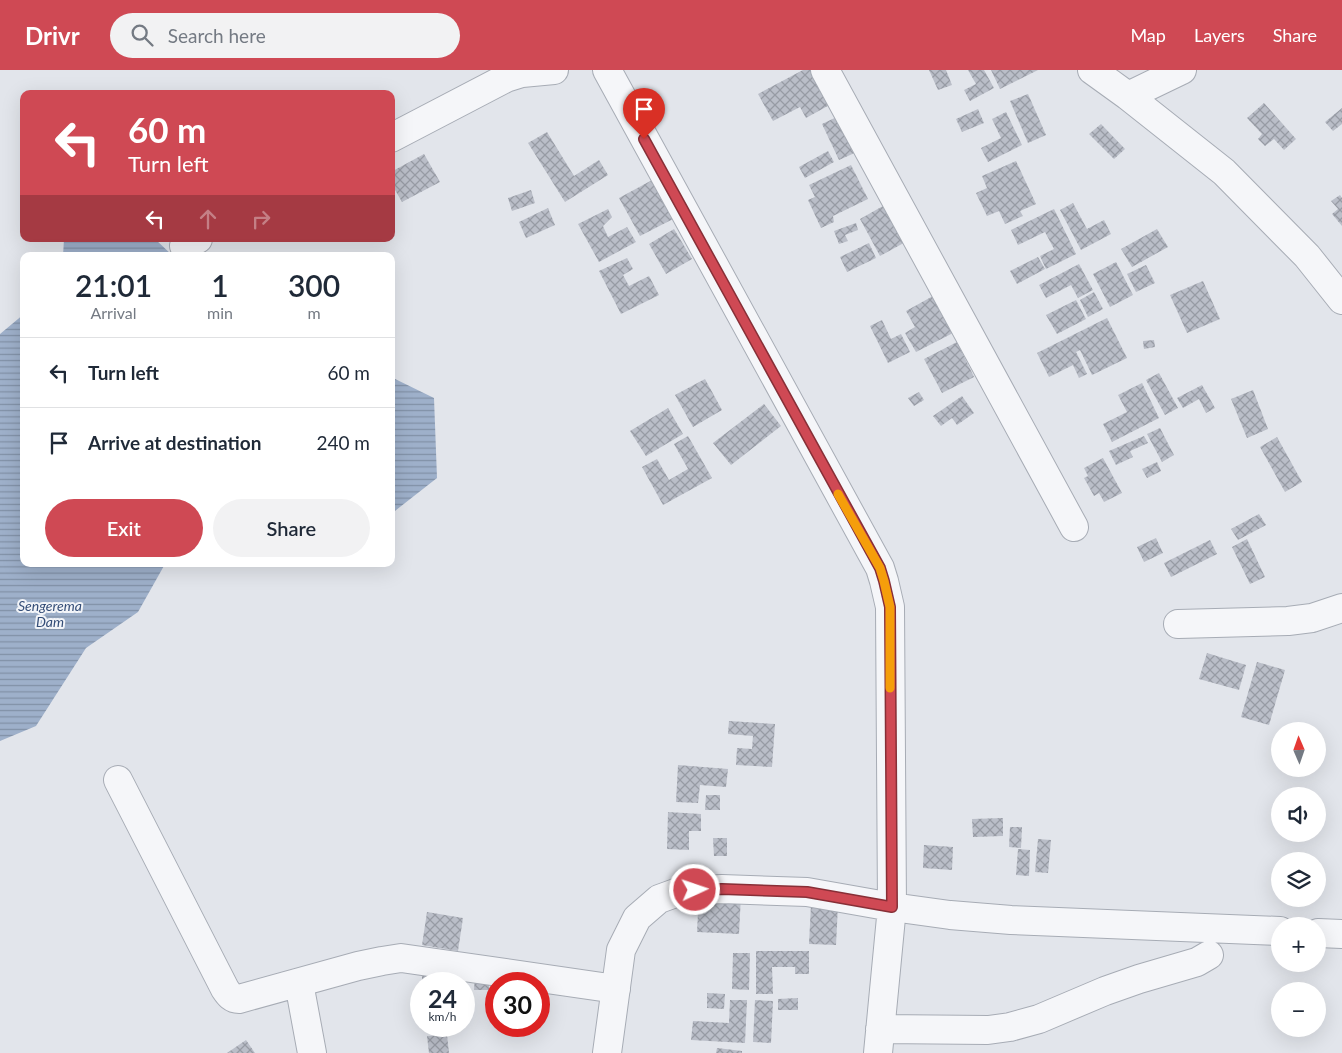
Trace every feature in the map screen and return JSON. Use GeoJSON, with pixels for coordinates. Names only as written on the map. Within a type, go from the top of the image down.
{"type":"FeatureCollection","features":[{"type":"Feature","properties":{"kind":"street"},"geometry":{"type":"LineString","coordinates":[[395,136],[506,78],[522,73],[554,70]]}},
{"type":"Feature","properties":{"kind":"street"},"geometry":{"type":"LineString","coordinates":[[606,70],[880,568],[882,575],[890,607],[892,907],[879,1041],[1010,1027],[1039,1019],[1139,978],[1197,962],[1209,955]]}},
{"type":"Feature","properties":{"kind":"street"},"geometry":{"type":"LineString","coordinates":[[825,70],[1074,527]]}},
{"type":"Feature","properties":{"kind":"street"},"geometry":{"type":"LineString","coordinates":[[1092,70],[1224,172],[1307,256],[1342,300]]}},
{"type":"Feature","properties":{"kind":"street"},"geometry":{"type":"LineString","coordinates":[[1128,96],[1182,70]]}},
{"type":"Feature","properties":{"kind":"street"},"geometry":{"type":"LineString","coordinates":[[1178,624],[1288,621],[1312,618],[1342,608]]}},
{"type":"Feature","properties":{"kind":"street"},"geometry":{"type":"LineString","coordinates":[[118,780],[230,997],[239,999],[358,966],[401,958],[616,989]]}},
{"type":"Feature","properties":{"kind":"street"},"geometry":{"type":"LineString","coordinates":[[607,1053],[621,950],[637,918],[659,899],[681,891],[722,889],[807,892],[950,915],[1011,920],[1271,931]]}},
{"type":"Feature","properties":{"kind":"street"},"geometry":{"type":"LineString","coordinates":[[1326,933],[1342,934]]}},
{"type":"Feature","properties":{"kind":"street"},"geometry":{"type":"LineString","coordinates":[[299,983],[312,1053]]}},
{"type":"Feature","properties":{"kind":"water"},"geometry":{"type":"Polygon","coordinates":[[[64,242],[158,242],[169,252],[63,252],[64,242]]]}},
{"type":"Feature","properties":{"kind":"water","name":"Sengerema Dam"},"geometry":{"type":"Polygon","coordinates":[[[20,317],[20,567],[163,567],[138,612],[86,648],[36,726],[0,741],[0,334],[20,317]]]}},
{"type":"Feature","properties":{"kind":"water"},"geometry":{"type":"Polygon","coordinates":[[[395,379],[434,398],[437,478],[395,511],[395,379]]]}},
{"type":"Feature","properties":{"kind":"building"},"geometry":{"type":"Polygon","coordinates":[[[803,70],[815,70],[833,103],[806,118],[800,107],[773,121],[758,94],[803,70]]]}},
{"type":"Feature","properties":{"kind":"building"},"geometry":{"type":"Polygon","coordinates":[[[929,70],[946,70],[952,85],[938,90],[929,70]]]}},
{"type":"Feature","properties":{"kind":"building"},"geometry":{"type":"Polygon","coordinates":[[[968,70],[984,70],[994,88],[970,101],[964,90],[976,84],[968,70]]]}},
{"type":"Feature","properties":{"kind":"building"},"geometry":{"type":"Polygon","coordinates":[[[991,70],[1038,70],[1000,89],[991,70]]]}},
{"type":"Feature","properties":{"kind":"building"},"geometry":{"type":"Polygon","coordinates":[[[1028,94],[1046,135],[1028,143],[1010,101],[1028,94]]]}},
{"type":"Feature","properties":{"kind":"building"},"geometry":{"type":"Polygon","coordinates":[[[1264,103],[1296,139],[1284,150],[1274,139],[1265,146],[1258,139],[1262,134],[1247,118],[1264,103]]]}},
{"type":"Feature","properties":{"kind":"building"},"geometry":{"type":"Polygon","coordinates":[[[1342,108],[1342,124],[1333,131],[1325,122],[1342,108]]]}},
{"type":"Feature","properties":{"kind":"building"},"geometry":{"type":"Polygon","coordinates":[[[978,109],[984,123],[962,132],[956,119],[978,109]]]}},
{"type":"Feature","properties":{"kind":"building"},"geometry":{"type":"Polygon","coordinates":[[[1006,112],[1022,145],[988,162],[981,148],[1001,138],[992,119],[1006,112]]]}},
{"type":"Feature","properties":{"kind":"building"},"geometry":{"type":"Polygon","coordinates":[[[843,114],[859,151],[839,160],[822,124],[843,114]]]}},
{"type":"Feature","properties":{"kind":"building"},"geometry":{"type":"Polygon","coordinates":[[[1101,124],[1125,149],[1114,159],[1089,134],[1101,124]]]}},
{"type":"Feature","properties":{"kind":"building"},"geometry":{"type":"Polygon","coordinates":[[[547,132],[574,176],[599,160],[608,175],[565,202],[528,143],[547,132]]]}},
{"type":"Feature","properties":{"kind":"building"},"geometry":{"type":"Polygon","coordinates":[[[828,151],[834,162],[805,178],[799,167],[828,151]]]}},
{"type":"Feature","properties":{"kind":"building"},"geometry":{"type":"Polygon","coordinates":[[[424,154],[440,182],[402,202],[395,190],[395,170],[424,154]]]}},
{"type":"Feature","properties":{"kind":"building"},"geometry":{"type":"Polygon","coordinates":[[[1016,161],[1036,204],[1020,211],[1023,216],[1005,224],[999,211],[987,216],[976,193],[987,188],[982,176],[1016,161]]]}},
{"type":"Feature","properties":{"kind":"building"},"geometry":{"type":"Polygon","coordinates":[[[851,165],[868,199],[833,216],[834,222],[821,228],[808,200],[815,197],[809,185],[851,165]]]}},
{"type":"Feature","properties":{"kind":"building"},"geometry":{"type":"Polygon","coordinates":[[[654,179],[675,218],[640,236],[619,198],[654,179]]]}},
{"type":"Feature","properties":{"kind":"building"},"geometry":{"type":"Polygon","coordinates":[[[531,190],[535,203],[512,211],[508,198],[531,190]]]}},
{"type":"Feature","properties":{"kind":"building"},"geometry":{"type":"Polygon","coordinates":[[[1340,195],[1342,198],[1342,226],[1332,214],[1338,209],[1331,201],[1340,195]]]}},
{"type":"Feature","properties":{"kind":"building"},"geometry":{"type":"Polygon","coordinates":[[[890,202],[911,239],[880,256],[860,219],[890,202]]]}},
{"type":"Feature","properties":{"kind":"building"},"geometry":{"type":"Polygon","coordinates":[[[1073,203],[1087,229],[1104,220],[1111,234],[1081,250],[1060,210],[1073,203]]]}},
{"type":"Feature","properties":{"kind":"building"},"geometry":{"type":"Polygon","coordinates":[[[548,208],[555,225],[526,238],[519,222],[548,208]]]}},
{"type":"Feature","properties":{"kind":"building"},"geometry":{"type":"Polygon","coordinates":[[[608,209],[612,217],[603,226],[608,237],[627,227],[636,242],[599,262],[578,224],[608,209]]]}},
{"type":"Feature","properties":{"kind":"building"},"geometry":{"type":"Polygon","coordinates":[[[1054,209],[1076,254],[1046,269],[1040,256],[1054,249],[1045,232],[1018,245],[1011,230],[1054,209]]]}},
{"type":"Feature","properties":{"kind":"building"},"geometry":{"type":"Polygon","coordinates":[[[856,223],[858,230],[845,235],[848,241],[839,244],[834,231],[856,223]]]}},
{"type":"Feature","properties":{"kind":"building"},"geometry":{"type":"Polygon","coordinates":[[[674,229],[692,259],[666,274],[649,244],[674,229]]]}},
{"type":"Feature","properties":{"kind":"building"},"geometry":{"type":"Polygon","coordinates":[[[1157,229],[1168,247],[1132,267],[1121,249],[1157,229]]]}},
{"type":"Feature","properties":{"kind":"building"},"geometry":{"type":"Polygon","coordinates":[[[869,243],[876,258],[847,272],[840,257],[869,243]]]}},
{"type":"Feature","properties":{"kind":"building"},"geometry":{"type":"Polygon","coordinates":[[[1038,257],[1045,269],[1017,284],[1010,271],[1038,257]]]}},
{"type":"Feature","properties":{"kind":"building"},"geometry":{"type":"Polygon","coordinates":[[[627,258],[633,269],[623,275],[629,286],[649,276],[659,295],[621,314],[599,271],[627,258]]]}},
{"type":"Feature","properties":{"kind":"building"},"geometry":{"type":"Polygon","coordinates":[[[1116,262],[1133,295],[1110,307],[1093,274],[1116,262]]]}},
{"type":"Feature","properties":{"kind":"building"},"geometry":{"type":"Polygon","coordinates":[[[1079,264],[1093,290],[1078,298],[1071,285],[1046,298],[1039,285],[1079,264]]]}},
{"type":"Feature","properties":{"kind":"building"},"geometry":{"type":"Polygon","coordinates":[[[1146,265],[1155,283],[1136,292],[1127,274],[1146,265]]]}},
{"type":"Feature","properties":{"kind":"building"},"geometry":{"type":"Polygon","coordinates":[[[1203,281],[1220,319],[1187,333],[1170,295],[1203,281]]]}},
{"type":"Feature","properties":{"kind":"building"},"geometry":{"type":"Polygon","coordinates":[[[1094,292],[1103,309],[1088,317],[1080,300],[1094,292]]]}},
{"type":"Feature","properties":{"kind":"building"},"geometry":{"type":"Polygon","coordinates":[[[933,296],[953,333],[916,352],[905,333],[915,327],[906,311],[933,296]]]}},
{"type":"Feature","properties":{"kind":"building"},"geometry":{"type":"Polygon","coordinates":[[[1076,300],[1086,319],[1057,334],[1046,315],[1076,300]]]}},
{"type":"Feature","properties":{"kind":"building"},"geometry":{"type":"Polygon","coordinates":[[[1107,318],[1127,358],[1092,375],[1080,350],[1076,352],[1087,374],[1079,378],[1073,365],[1049,377],[1037,353],[1107,318]]]}},
{"type":"Feature","properties":{"kind":"building"},"geometry":{"type":"Polygon","coordinates":[[[882,320],[891,339],[901,334],[910,352],[888,363],[870,326],[882,320]]]}},
{"type":"Feature","properties":{"kind":"building"},"geometry":{"type":"Polygon","coordinates":[[[1154,340],[1155,347],[1144,349],[1143,341],[1154,340]]]}},
{"type":"Feature","properties":{"kind":"building"},"geometry":{"type":"Polygon","coordinates":[[[957,342],[974,377],[942,393],[924,359],[957,342]]]}},
{"type":"Feature","properties":{"kind":"building"},"geometry":{"type":"Polygon","coordinates":[[[1159,373],[1178,408],[1165,415],[1146,380],[1159,373]]]}},
{"type":"Feature","properties":{"kind":"building"},"geometry":{"type":"Polygon","coordinates":[[[705,379],[722,410],[693,427],[675,395],[705,379]]]}},
{"type":"Feature","properties":{"kind":"building"},"geometry":{"type":"Polygon","coordinates":[[[1142,383],[1159,418],[1112,442],[1103,424],[1127,412],[1118,395],[1142,383]]]}},
{"type":"Feature","properties":{"kind":"building"},"geometry":{"type":"Polygon","coordinates":[[[1202,385],[1215,408],[1206,413],[1199,399],[1183,408],[1177,398],[1202,385]]]}},
{"type":"Feature","properties":{"kind":"building"},"geometry":{"type":"Polygon","coordinates":[[[1253,390],[1268,429],[1247,438],[1231,399],[1253,390]]]}},
{"type":"Feature","properties":{"kind":"building"},"geometry":{"type":"Polygon","coordinates":[[[919,392],[924,400],[914,406],[908,398],[919,392]]]}},
{"type":"Feature","properties":{"kind":"building"},"geometry":{"type":"Polygon","coordinates":[[[962,396],[974,413],[957,425],[952,418],[941,426],[933,416],[962,396]]]}},
{"type":"Feature","properties":{"kind":"building"},"geometry":{"type":"Polygon","coordinates":[[[764,404],[781,426],[731,465],[713,443],[764,404]]]}},
{"type":"Feature","properties":{"kind":"building"},"geometry":{"type":"Polygon","coordinates":[[[668,408],[683,434],[646,456],[630,431],[668,408]]]}},
{"type":"Feature","properties":{"kind":"building"},"geometry":{"type":"Polygon","coordinates":[[[1160,428],[1174,455],[1162,462],[1147,434],[1160,428]]]}},
{"type":"Feature","properties":{"kind":"building"},"geometry":{"type":"Polygon","coordinates":[[[688,436],[712,478],[663,505],[642,467],[657,459],[669,480],[688,469],[674,444],[688,436]]]}},
{"type":"Feature","properties":{"kind":"building"},"geometry":{"type":"Polygon","coordinates":[[[1144,436],[1148,443],[1130,451],[1133,457],[1116,465],[1109,451],[1144,436]]]}},
{"type":"Feature","properties":{"kind":"building"},"geometry":{"type":"Polygon","coordinates":[[[1277,437],[1302,482],[1285,492],[1260,447],[1277,437]]]}},
{"type":"Feature","properties":{"kind":"building"},"geometry":{"type":"Polygon","coordinates":[[[1103,458],[1122,493],[1104,502],[1099,493],[1094,496],[1084,478],[1088,476],[1084,468],[1103,458]]]}},
{"type":"Feature","properties":{"kind":"building"},"geometry":{"type":"Polygon","coordinates":[[[1157,462],[1161,471],[1147,478],[1142,469],[1157,462]]]}},
{"type":"Feature","properties":{"kind":"building"},"geometry":{"type":"Polygon","coordinates":[[[1259,514],[1266,525],[1238,540],[1231,529],[1259,514]]]}},
{"type":"Feature","properties":{"kind":"building"},"geometry":{"type":"Polygon","coordinates":[[[1156,538],[1163,553],[1144,562],[1137,547],[1156,538]]]}},
{"type":"Feature","properties":{"kind":"building"},"geometry":{"type":"Polygon","coordinates":[[[1247,539],[1265,577],[1250,584],[1232,547],[1247,539]]]}},
{"type":"Feature","properties":{"kind":"building"},"geometry":{"type":"Polygon","coordinates":[[[1210,540],[1217,554],[1171,577],[1164,563],[1210,540]]]}},
{"type":"Feature","properties":{"kind":"building"},"geometry":{"type":"Polygon","coordinates":[[[1207,653],[1246,665],[1239,690],[1199,679],[1207,653]]]}},
{"type":"Feature","properties":{"kind":"building"},"geometry":{"type":"Polygon","coordinates":[[[1257,662],[1285,670],[1269,725],[1241,717],[1257,662]]]}},
{"type":"Feature","properties":{"kind":"building"},"geometry":{"type":"Polygon","coordinates":[[[729,721],[775,724],[772,767],[736,765],[737,748],[752,749],[753,736],[728,734],[729,721]]]}},
{"type":"Feature","properties":{"kind":"building"},"geometry":{"type":"Polygon","coordinates":[[[678,765],[728,769],[726,787],[700,785],[698,803],[676,802],[678,765]]]}},
{"type":"Feature","properties":{"kind":"building"},"geometry":{"type":"Polygon","coordinates":[[[706,795],[720,795],[720,810],[705,810],[706,795]]]}},
{"type":"Feature","properties":{"kind":"building"},"geometry":{"type":"Polygon","coordinates":[[[668,812],[701,814],[701,831],[689,831],[689,850],[667,849],[668,812]]]}},
{"type":"Feature","properties":{"kind":"building"},"geometry":{"type":"Polygon","coordinates":[[[1003,818],[1003,836],[973,837],[972,819],[1003,818]]]}},
{"type":"Feature","properties":{"kind":"building"},"geometry":{"type":"Polygon","coordinates":[[[1010,827],[1022,827],[1021,848],[1009,847],[1010,827]]]}},
{"type":"Feature","properties":{"kind":"building"},"geometry":{"type":"Polygon","coordinates":[[[713,838],[727,838],[727,856],[714,856],[713,838]]]}},
{"type":"Feature","properties":{"kind":"building"},"geometry":{"type":"Polygon","coordinates":[[[1038,839],[1051,840],[1048,873],[1035,872],[1038,839]]]}},
{"type":"Feature","properties":{"kind":"building"},"geometry":{"type":"Polygon","coordinates":[[[924,845],[953,847],[952,870],[923,868],[924,845]]]}},
{"type":"Feature","properties":{"kind":"building"},"geometry":{"type":"Polygon","coordinates":[[[1018,849],[1030,850],[1029,876],[1016,875],[1018,849]]]}},
{"type":"Feature","properties":{"kind":"building"},"geometry":{"type":"Polygon","coordinates":[[[699,892],[741,895],[739,934],[697,932],[699,892]]]}},
{"type":"Feature","properties":{"kind":"building"},"geometry":{"type":"Polygon","coordinates":[[[811,904],[838,905],[836,945],[809,944],[811,904]]]}},
{"type":"Feature","properties":{"kind":"building"},"geometry":{"type":"Polygon","coordinates":[[[427,912],[463,918],[458,951],[422,945],[427,912]]]}},
{"type":"Feature","properties":{"kind":"building"},"geometry":{"type":"Polygon","coordinates":[[[756,951],[809,951],[809,974],[795,974],[795,967],[772,967],[773,994],[756,994],[756,951]]]}},
{"type":"Feature","properties":{"kind":"building"},"geometry":{"type":"Polygon","coordinates":[[[733,953],[750,953],[749,990],[732,989],[733,953]]]}},
{"type":"Feature","properties":{"kind":"building"},"geometry":{"type":"Polygon","coordinates":[[[475,977],[485,977],[485,990],[475,990],[475,977]]]}},
{"type":"Feature","properties":{"kind":"building"},"geometry":{"type":"Polygon","coordinates":[[[707,993],[725,994],[724,1009],[707,1008],[707,993]]]}},
{"type":"Feature","properties":{"kind":"building"},"geometry":{"type":"Polygon","coordinates":[[[798,998],[798,1010],[778,1010],[778,999],[798,998]]]}},
{"type":"Feature","properties":{"kind":"building"},"geometry":{"type":"Polygon","coordinates":[[[730,1000],[747,1000],[745,1043],[691,1040],[693,1021],[729,1023],[730,1000]]]}},
{"type":"Feature","properties":{"kind":"building"},"geometry":{"type":"Polygon","coordinates":[[[755,1000],[773,1001],[771,1043],[753,1042],[755,1000]]]}},
{"type":"Feature","properties":{"kind":"building"},"geometry":{"type":"Polygon","coordinates":[[[427,1037],[447,1037],[449,1053],[429,1053],[427,1037]]]}},
{"type":"Feature","properties":{"kind":"building"},"geometry":{"type":"Polygon","coordinates":[[[246,1040],[255,1053],[227,1053],[246,1040]]]}},
{"type":"Feature","properties":{"kind":"building"},"geometry":{"type":"Polygon","coordinates":[[[717,1048],[742,1051],[742,1053],[716,1053],[717,1048]]]}},
{"type":"Feature","properties":{"kind":"slow traffic"},"geometry":{"type":"LineString","coordinates":[[838,494],[880,568],[884,581],[890,607],[890,688]]}},
{"type":"Feature","properties":{"kind":"route"},"geometry":{"type":"LineString","coordinates":[[644,139],[880,568],[890,607],[892,907],[807,892],[695,890]]}}]}
